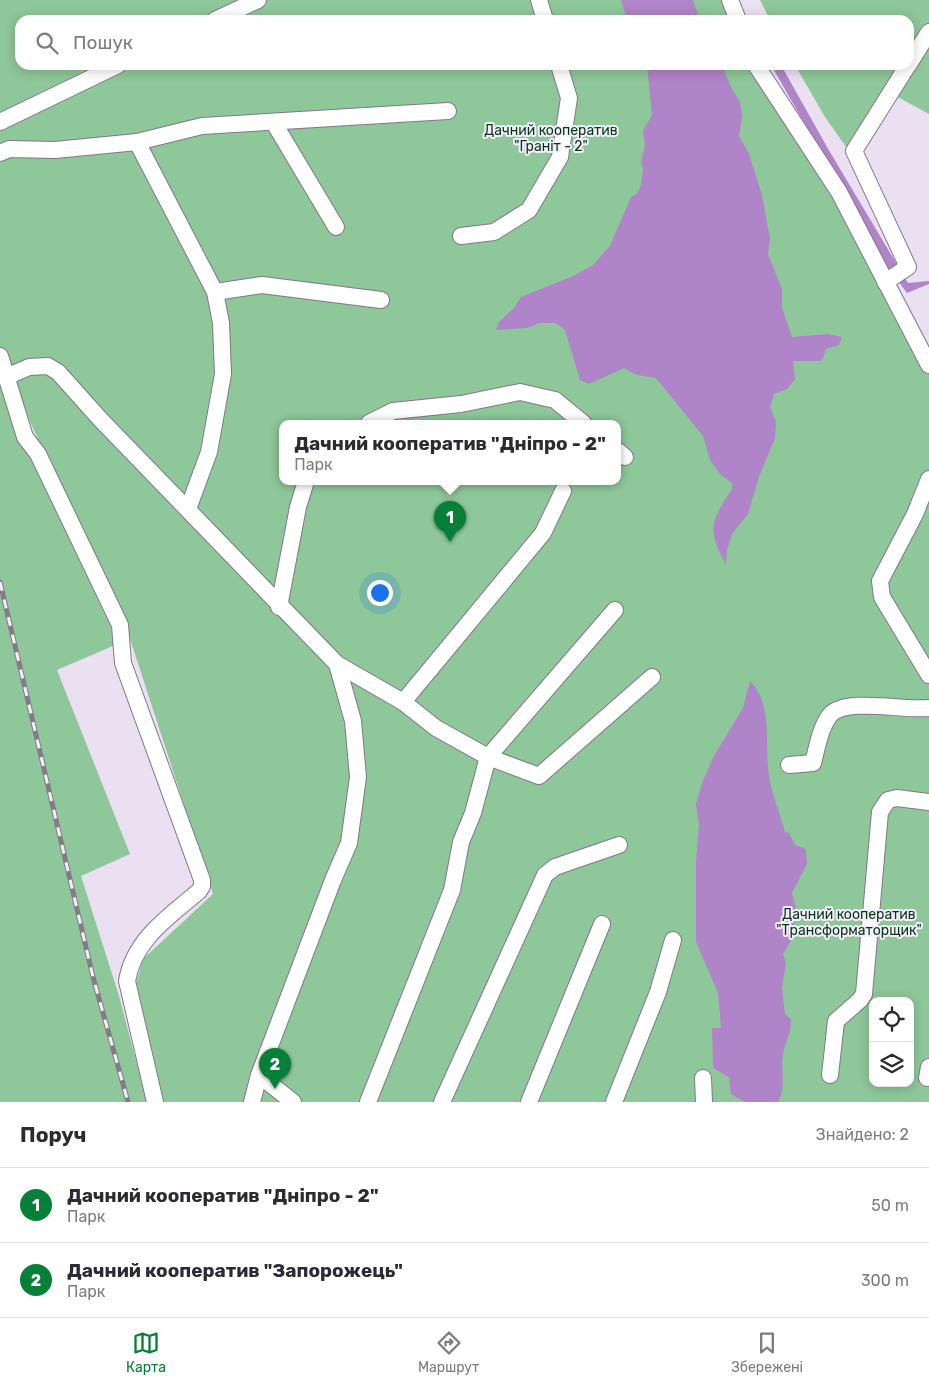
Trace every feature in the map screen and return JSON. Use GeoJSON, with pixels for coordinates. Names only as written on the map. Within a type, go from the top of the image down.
{"type":"FeatureCollection","features":[{"type":"Feature","properties":{"kind":"lane"},"geometry":{"type":"LineString","coordinates":[[539,0],[544,15]]}},
{"type":"Feature","properties":{"kind":"lane"},"geometry":{"type":"LineString","coordinates":[[730,0],[736,15]]}},
{"type":"Feature","properties":{"kind":"lane"},"geometry":{"type":"LineString","coordinates":[[225,15],[253,1]]}},
{"type":"Feature","properties":{"kind":"lane"},"geometry":{"type":"LineString","coordinates":[[914,56],[929,32]]}},
{"type":"Feature","properties":{"kind":"lane"},"geometry":{"type":"LineString","coordinates":[[0,122],[108,70]]}},
{"type":"Feature","properties":{"kind":"lane"},"geometry":{"type":"LineString","coordinates":[[461,236],[494,232],[529,210],[538,195],[560,157],[569,98],[561,70]]}},
{"type":"Feature","properties":{"kind":"lane"},"geometry":{"type":"LineString","coordinates":[[759,70],[839,192],[929,365]]}},
{"type":"Feature","properties":{"kind":"lane"},"geometry":{"type":"LineString","coordinates":[[885,282],[908,267],[854,150],[905,70]]}},
{"type":"Feature","properties":{"kind":"lane"},"geometry":{"type":"LineString","coordinates":[[0,153],[9,149],[56,150],[137,142],[202,126],[448,111]]}},
{"type":"Feature","properties":{"kind":"lane"},"geometry":{"type":"LineString","coordinates":[[274,123],[336,227]]}},
{"type":"Feature","properties":{"kind":"lane"},"geometry":{"type":"LineString","coordinates":[[137,142],[215,292],[221,323],[223,374],[209,452],[188,509]]}},
{"type":"Feature","properties":{"kind":"lane"},"geometry":{"type":"LineString","coordinates":[[215,292],[262,285],[381,300]]}},
{"type":"Feature","properties":{"kind":"lane"},"geometry":{"type":"LineString","coordinates":[[0,356],[26,437],[38,454],[120,625],[124,663],[202,880],[202,886],[199,890],[145,939],[130,965],[127,981],[155,1102]]}},
{"type":"Feature","properties":{"kind":"lane"},"geometry":{"type":"LineString","coordinates":[[6,377],[29,367],[48,366],[58,372],[278,607],[337,664],[404,702],[436,728],[488,757],[539,776],[652,677]]}},
{"type":"Feature","properties":{"kind":"lane"},"geometry":{"type":"LineString","coordinates":[[375,420],[393,411],[461,404],[520,392],[555,400],[579,420]]}},
{"type":"Feature","properties":{"kind":"lane"},"geometry":{"type":"LineString","coordinates":[[929,479],[915,514],[880,581],[882,597],[929,675]]}},
{"type":"Feature","properties":{"kind":"lane"},"geometry":{"type":"LineString","coordinates":[[278,607],[287,570],[298,507],[305,485]]}},
{"type":"Feature","properties":{"kind":"lane"},"geometry":{"type":"LineString","coordinates":[[404,702],[543,533],[563,491]]}},
{"type":"Feature","properties":{"kind":"lane"},"geometry":{"type":"LineString","coordinates":[[368,1102],[452,890],[461,842],[473,813],[488,757],[616,610]]}},
{"type":"Feature","properties":{"kind":"lane"},"geometry":{"type":"LineString","coordinates":[[252,1102],[258,1076],[329,889],[349,844],[358,777],[353,721],[337,664]]}},
{"type":"Feature","properties":{"kind":"lane"},"geometry":{"type":"LineString","coordinates":[[789,765],[813,763],[822,732],[831,714],[854,704],[914,710],[929,708]]}},
{"type":"Feature","properties":{"kind":"lane"},"geometry":{"type":"LineString","coordinates":[[830,1075],[836,1021],[860,1000],[864,994],[880,812],[888,800],[896,798],[929,802]]}},
{"type":"Feature","properties":{"kind":"lane"},"geometry":{"type":"LineString","coordinates":[[442,1102],[545,875],[555,867],[619,845]]}},
{"type":"Feature","properties":{"kind":"lane"},"geometry":{"type":"LineString","coordinates":[[529,1102],[602,924]]}},
{"type":"Feature","properties":{"kind":"lane"},"geometry":{"type":"LineString","coordinates":[[614,1102],[658,992],[672,940]]}},
{"type":"Feature","properties":{"kind":"lane"},"geometry":{"type":"LineString","coordinates":[[258,1076],[293,1102]]}},
{"type":"Feature","properties":{"kind":"lane"},"geometry":{"type":"LineString","coordinates":[[703,1078],[704,1102]]}},
{"type":"Feature","properties":{"kind":"green space"},"geometry":{"type":"Polygon","coordinates":[[[0,0],[724,0],[729,15],[15,15],[15,70],[753,70],[841,209],[929,365],[929,1102],[164,1102],[136,983],[143,959],[213,894],[121,611],[63,498],[0,351],[0,0]]]}},
{"type":"Feature","properties":{"kind":"green space"},"geometry":{"type":"Polygon","coordinates":[[[760,0],[929,0],[929,114],[892,94],[856,161],[825,117],[798,70],[914,70],[914,15],[768,15],[760,0]]]}},
{"type":"Feature","properties":{"kind":"green space"},"geometry":{"type":"Polygon","coordinates":[[[0,371],[17,437],[32,461],[111,627],[115,645],[57,670],[130,854],[81,876],[119,996],[147,1102],[0,1102],[0,371]]]}},
{"type":"Feature","properties":{"kind":"shaded area"},"geometry":{"type":"Polygon","coordinates":[[[621,0],[693,0],[698,15],[626,15],[621,0]]]}},
{"type":"Feature","properties":{"kind":"shaded area"},"geometry":{"type":"Polygon","coordinates":[[[648,70],[724,70],[740,102],[742,116],[739,136],[749,154],[762,195],[770,239],[768,254],[782,289],[782,307],[792,337],[828,334],[842,337],[839,345],[826,349],[822,361],[793,361],[795,379],[787,389],[774,394],[770,407],[776,421],[775,438],[760,474],[748,514],[732,534],[727,550],[726,565],[716,543],[714,526],[715,518],[732,489],[732,483],[721,475],[710,460],[703,436],[656,378],[637,375],[624,368],[589,384],[580,380],[565,330],[556,323],[540,323],[527,328],[496,330],[499,322],[514,308],[521,297],[573,276],[593,265],[610,246],[631,197],[637,194],[641,185],[643,168],[641,162],[645,145],[643,131],[652,115],[648,70]]]}},
{"type":"Feature","properties":{"kind":"shaded area"},"geometry":{"type":"Polygon","coordinates":[[[774,70],[784,70],[908,283],[929,281],[929,284],[907,293],[884,262],[774,70]]]}},
{"type":"Feature","properties":{"kind":"shaded area"},"geometry":{"type":"Polygon","coordinates":[[[750,681],[758,691],[765,713],[770,783],[774,797],[785,832],[789,833],[795,845],[806,849],[807,864],[792,893],[796,909],[792,939],[783,954],[786,963],[782,988],[785,1014],[791,1019],[791,1024],[782,1060],[783,1084],[778,1102],[745,1102],[731,1094],[729,1077],[713,1068],[712,1028],[721,1028],[718,993],[696,942],[696,861],[699,825],[696,804],[702,783],[714,756],[743,708],[750,681]]]}},
{"type":"Feature","properties":{"kind":"railway"},"geometry":{"type":"LineString","coordinates":[[0,582],[93,977],[128,1102]]}},
{"type":"Feature","properties":{"kind":"place","name":"Дачний кооператив \"Дніпро - 2\""},"geometry":{"type":"Point","coordinates":[450,542]}},
{"type":"Feature","properties":{"kind":"place","name":"Дачний кооператив \"Запорожець\""},"geometry":{"type":"Point","coordinates":[275,1089]}},
{"type":"Feature","properties":{"kind":"park label","name":"Дачний кооператив \"Граніт - 2\""},"geometry":{"type":"Point","coordinates":[551,138]}},
{"type":"Feature","properties":{"kind":"park label","name":"Дачний кооператив \"Трансформаторщик\""},"geometry":{"type":"Point","coordinates":[849,922]}}]}
